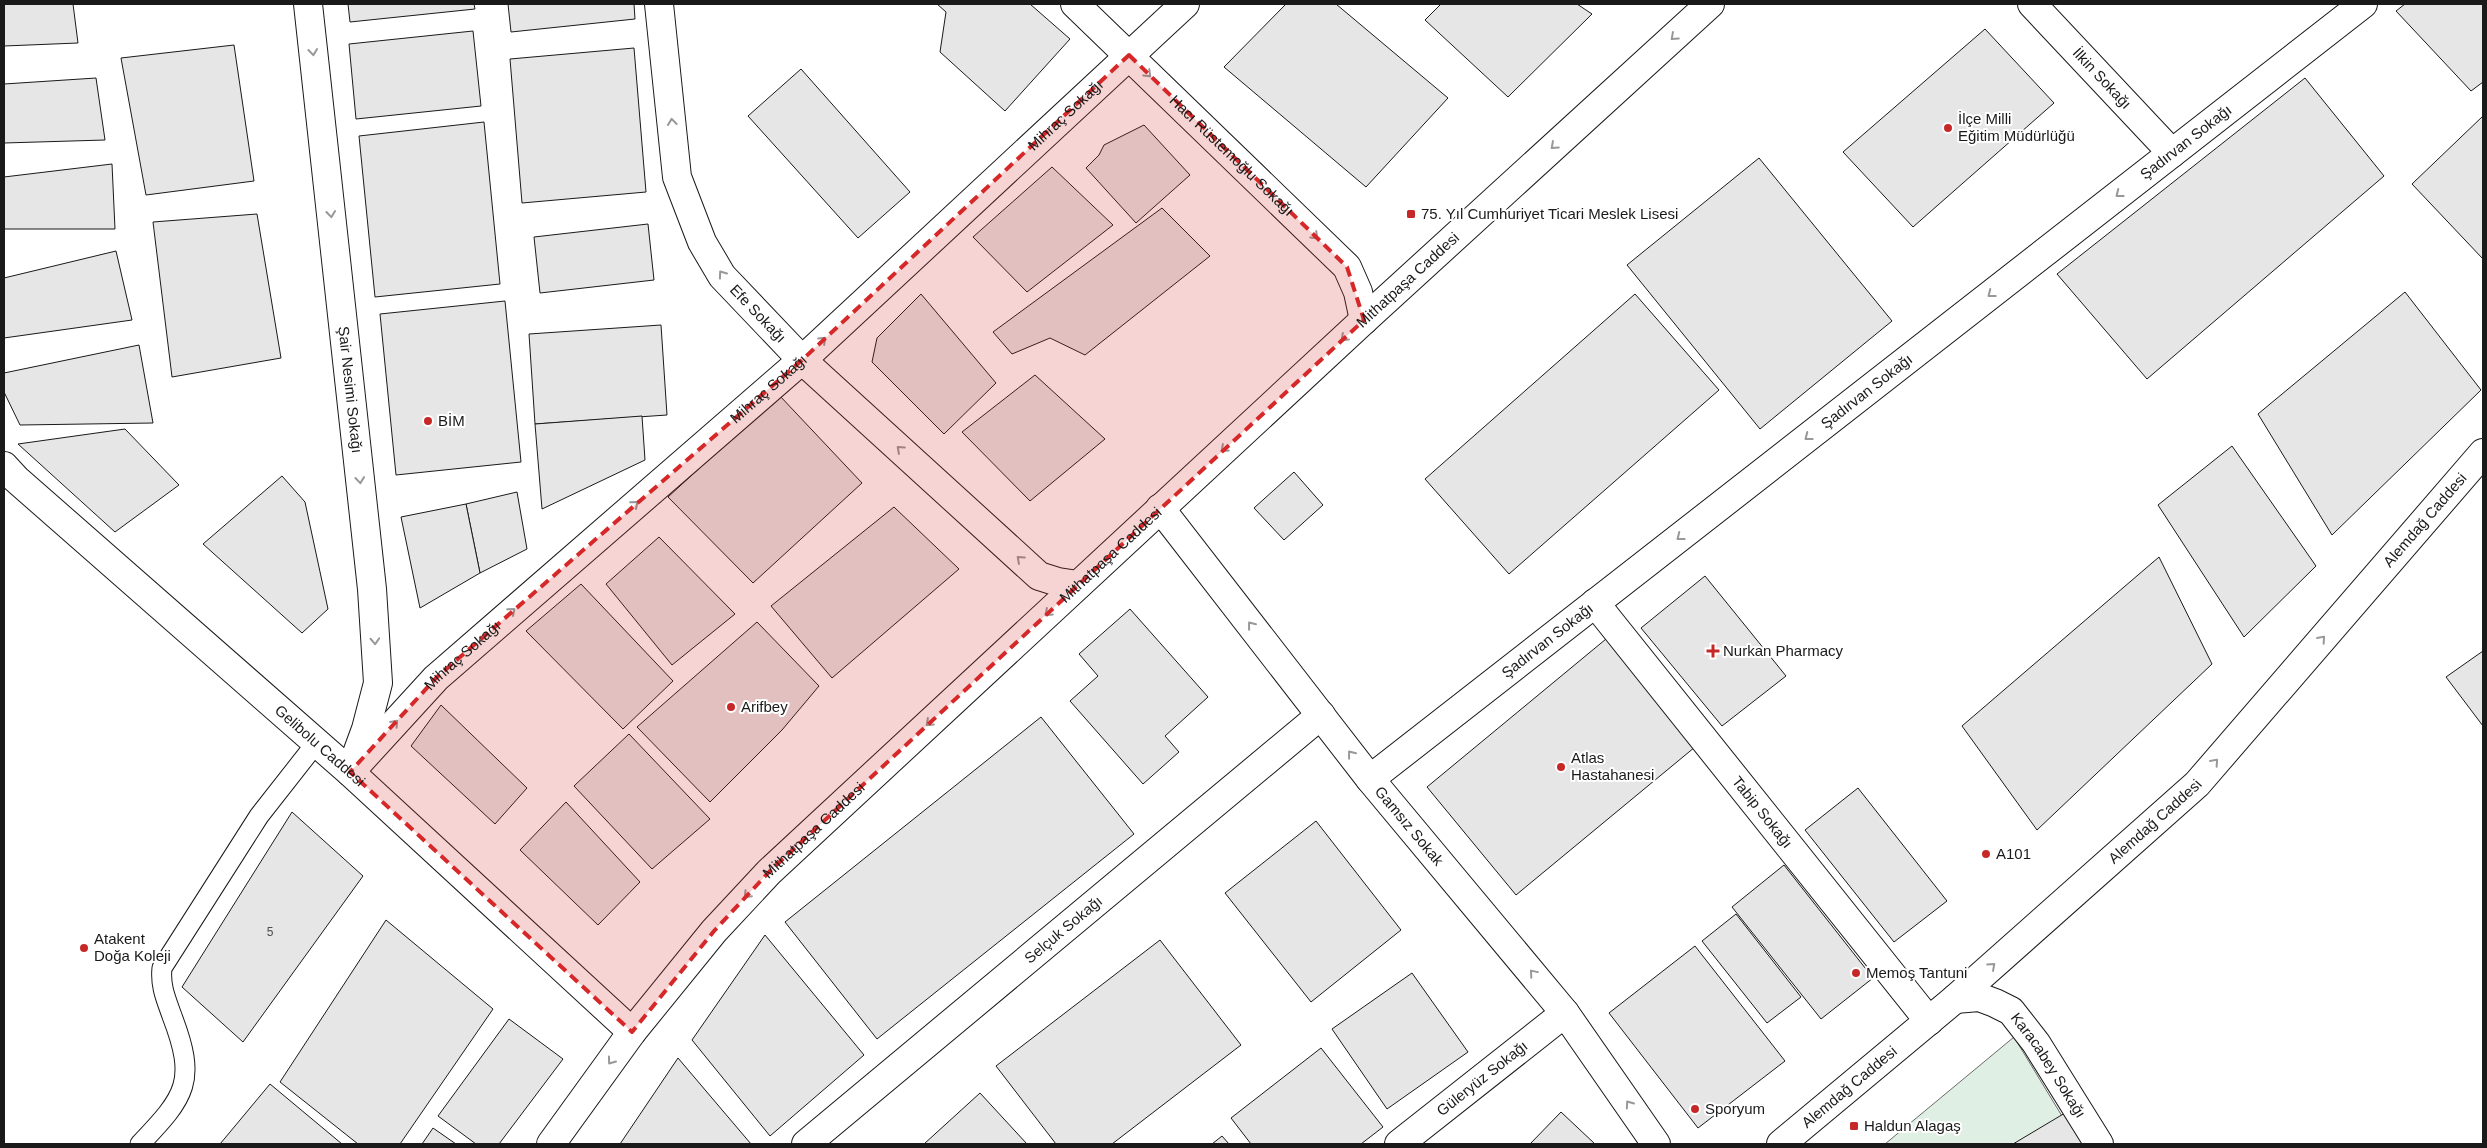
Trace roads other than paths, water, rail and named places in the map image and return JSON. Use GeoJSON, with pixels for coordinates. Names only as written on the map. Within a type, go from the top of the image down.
{"type":"FeatureCollection","features":[{"type":"Feature","properties":{"kind":"street","name":"Şair Nesimi Sokağı"},"geometry":{"type":"LineString","coordinates":[[308,4],[372,589],[377,664],[378,683],[366,729],[350,772]]}},
{"type":"Feature","properties":{"kind":"street","name":"Efe Sokağı"},"geometry":{"type":"LineString","coordinates":[[659,4],[678,177],[688,211],[702,242],[722,276],[802,360],[1039,576],[1058,582],[1078,585]]}},
{"type":"Feature","properties":{"kind":"street","name":"Hacı Rüstemoğlu Sokağı"},"geometry":{"type":"LineString","coordinates":[[1075,4],[1347,266],[1358,292],[1364,320]]}},
{"type":"Feature","properties":{"kind":"street","name":"Mihraç Sokağı"},"geometry":{"type":"LineString","coordinates":[[350,772],[436,678],[802,360],[1185,4]]}},
{"type":"Feature","properties":{"kind":"street","name":"Mithatpaşa Caddesi"},"geometry":{"type":"LineString","coordinates":[[551,1144],[632,1032],[714,931],[769,872],[1160,508],[1710,4]]}},
{"type":"Feature","properties":{"kind":"street","name":"İlkin Sokağı"},"geometry":{"type":"LineString","coordinates":[[2032,4],[2172,153]]}},
{"type":"Feature","properties":{"kind":"street","name":"Şadırvan Sokağı"},"geometry":{"type":"LineString","coordinates":[[1370,779],[2363,4]]}},
{"type":"Feature","properties":{"kind":"street","name":"Alemdağ Caddesi"},"geometry":{"type":"LineString","coordinates":[[1781,1144],[1956,999],[2197,784],[2483,453]]}},
{"type":"Feature","properties":{"kind":"street","name":"Gelibolu Caddesi"},"geometry":{"type":"LineString","coordinates":[[4,466],[16,479],[317,742],[632,1032]]}},
{"type":"Feature","properties":{"kind":"street","name":"Gamsız Sokak"},"geometry":{"type":"LineString","coordinates":[[1160,508],[1370,779],[1565,1012],[1656,1144]]}},
{"type":"Feature","properties":{"kind":"street","name":"Tabip Sokağı"},"geometry":{"type":"LineString","coordinates":[[1595,603],[1929,1021]]}},
{"type":"Feature","properties":{"kind":"street","name":"Selçuk Sokağı"},"geometry":{"type":"LineString","coordinates":[[806,1144],[1321,715]]}},
{"type":"Feature","properties":{"kind":"street","name":"Karacabey Sokağı"},"geometry":{"type":"LineString","coordinates":[[1956,999],[1979,998],[1995,1002],[2011,1011],[2036,1043],[2099,1144]]}},
{"type":"Feature","properties":{"kind":"street","name":"Güleryüz Sokağı"},"geometry":{"type":"LineString","coordinates":[[1399,1144],[1565,1012]]}},
{"type":"Feature","properties":{"kind":"lane"},"geometry":{"type":"LineString","coordinates":[[140,1144],[167,1114],[184,1087],[186,1060],[183,1043],[163,991],[162,968],[260,816],[317,742]]}},
{"type":"Feature","properties":{"kind":"place","name":"İlçe Milli Eğitim Müdürlüğü"},"geometry":{"type":"Point","coordinates":[1948,128]}},
{"type":"Feature","properties":{"kind":"place","name":"75. Yıl Cumhuriyet Ticari Meslek Lisesi"},"geometry":{"type":"Point","coordinates":[1411,214]}},
{"type":"Feature","properties":{"kind":"place","name":"BİM"},"geometry":{"type":"Point","coordinates":[428,421]}},
{"type":"Feature","properties":{"kind":"place","name":"Nurkan Pharmacy"},"geometry":{"type":"Point","coordinates":[1713,651]}},
{"type":"Feature","properties":{"kind":"place","name":"Arifbey"},"geometry":{"type":"Point","coordinates":[731,707]}},
{"type":"Feature","properties":{"kind":"place","name":"Atlas Hastahanesi"},"geometry":{"type":"Point","coordinates":[1561,767]}},
{"type":"Feature","properties":{"kind":"place","name":"A101"},"geometry":{"type":"Point","coordinates":[1986,854]}},
{"type":"Feature","properties":{"kind":"place","name":"Atakent Doğa Koleji"},"geometry":{"type":"Point","coordinates":[84,948]}},
{"type":"Feature","properties":{"kind":"place","name":"Memoş Tantuni"},"geometry":{"type":"Point","coordinates":[1856,973]}},
{"type":"Feature","properties":{"kind":"place","name":"Sporyum"},"geometry":{"type":"Point","coordinates":[1695,1109]}},
{"type":"Feature","properties":{"kind":"place","name":"Haldun Alagaş"},"geometry":{"type":"Point","coordinates":[1854,1126]}}]}
